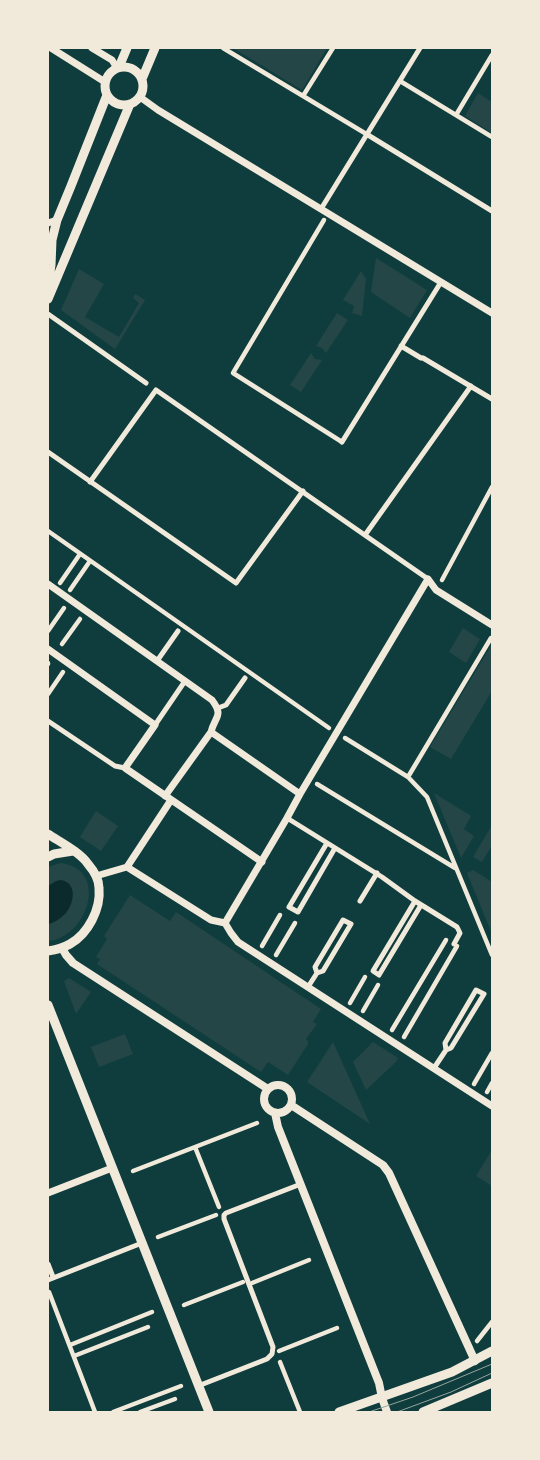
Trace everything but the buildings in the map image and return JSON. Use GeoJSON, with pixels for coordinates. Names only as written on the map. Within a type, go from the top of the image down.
{"type":"FeatureCollection","features":[{"type":"Feature","properties":{"kind":"main road"},"geometry":{"type":"LineString","coordinates":[[118,68],[127,48]]}},
{"type":"Feature","properties":{"kind":"main road"},"geometry":{"type":"LineString","coordinates":[[142,79],[138,73],[129,67],[118,68],[111,72],[105,82],[107,95],[117,104],[130,104],[135,101],[143,90],[142,79],[155,48]]}},
{"type":"Feature","properties":{"kind":"main road"},"geometry":{"type":"LineString","coordinates":[[48,287],[51,265],[52,221],[71,186],[107,95]]}},
{"type":"Feature","properties":{"kind":"main road"},"geometry":{"type":"LineString","coordinates":[[48,299],[130,104]]}},
{"type":"Feature","properties":{"kind":"main road"},"geometry":{"type":"LineString","coordinates":[[48,834],[88,862],[100,888],[99,899],[90,925],[80,937],[62,948],[48,951]]}},
{"type":"Feature","properties":{"kind":"main road"},"geometry":{"type":"LineString","coordinates":[[48,856],[73,851]]}},
{"type":"Feature","properties":{"kind":"main road"},"geometry":{"type":"LineString","coordinates":[[62,948],[73,963],[268,1089]]}},
{"type":"Feature","properties":{"kind":"main road"},"geometry":{"type":"LineString","coordinates":[[48,1005],[209,1412]]}},
{"type":"Feature","properties":{"kind":"main road"},"geometry":{"type":"LineString","coordinates":[[277,1085],[286,1087],[292,1095],[291,1105],[283,1113],[275,1113],[265,1105],[264,1097],[268,1089],[277,1085]]}},
{"type":"Feature","properties":{"kind":"main road"},"geometry":{"type":"LineString","coordinates":[[291,1105],[383,1165],[389,1173],[475,1361]]}},
{"type":"Feature","properties":{"kind":"main road"},"geometry":{"type":"LineString","coordinates":[[275,1113],[278,1127],[379,1383],[387,1412]]}},
{"type":"Feature","properties":{"kind":"main road"},"geometry":{"type":"LineString","coordinates":[[339,1412],[452,1372],[492,1351]]}},
{"type":"Feature","properties":{"kind":"main road"},"geometry":{"type":"LineString","coordinates":[[423,1412],[492,1384]]}},
{"type":"Feature","properties":{"kind":"street"},"geometry":{"type":"LineString","coordinates":[[51,48],[105,82]]}},
{"type":"Feature","properties":{"kind":"street"},"geometry":{"type":"LineString","coordinates":[[92,48],[112,60],[118,68]]}},
{"type":"Feature","properties":{"kind":"street"},"geometry":{"type":"LineString","coordinates":[[223,48],[492,210]]}},
{"type":"Feature","properties":{"kind":"street"},"geometry":{"type":"LineString","coordinates":[[303,96],[333,48]]}},
{"type":"Feature","properties":{"kind":"street"},"geometry":{"type":"LineString","coordinates":[[321,209],[420,48]]}},
{"type":"Feature","properties":{"kind":"street"},"geometry":{"type":"LineString","coordinates":[[456,115],[492,55]]}},
{"type":"Feature","properties":{"kind":"street"},"geometry":{"type":"LineString","coordinates":[[400,81],[492,137]]}},
{"type":"Feature","properties":{"kind":"street"},"geometry":{"type":"LineString","coordinates":[[140,96],[158,110],[492,313]]}},
{"type":"Feature","properties":{"kind":"street"},"geometry":{"type":"LineString","coordinates":[[324,220],[233,373],[342,442],[441,282]]}},
{"type":"Feature","properties":{"kind":"street"},"geometry":{"type":"LineString","coordinates":[[48,314],[146,383]]}},
{"type":"Feature","properties":{"kind":"street"},"geometry":{"type":"LineString","coordinates":[[401,346],[492,398]]}},
{"type":"Feature","properties":{"kind":"street"},"geometry":{"type":"LineString","coordinates":[[365,535],[471,386]]}},
{"type":"Feature","properties":{"kind":"street"},"geometry":{"type":"LineString","coordinates":[[90,482],[156,390],[428,579],[436,590],[492,625]]}},
{"type":"Feature","properties":{"kind":"street"},"geometry":{"type":"LineString","coordinates":[[48,452],[236,583],[303,492]]}},
{"type":"Feature","properties":{"kind":"street"},"geometry":{"type":"LineString","coordinates":[[442,580],[492,487]]}},
{"type":"Feature","properties":{"kind":"street"},"geometry":{"type":"LineString","coordinates":[[48,531],[329,728]]}},
{"type":"Feature","properties":{"kind":"street"},"geometry":{"type":"LineString","coordinates":[[60,583],[80,554]]}},
{"type":"Feature","properties":{"kind":"street"},"geometry":{"type":"LineString","coordinates":[[70,590],[90,561]]}},
{"type":"Feature","properties":{"kind":"street"},"geometry":{"type":"LineString","coordinates":[[225,923],[428,579]]}},
{"type":"Feature","properties":{"kind":"street"},"geometry":{"type":"LineString","coordinates":[[48,584],[212,700],[218,708],[218,716],[213,723],[211,732],[168,798],[127,867],[96,876]]}},
{"type":"Feature","properties":{"kind":"street"},"geometry":{"type":"LineString","coordinates":[[48,631],[64,608]]}},
{"type":"Feature","properties":{"kind":"street"},"geometry":{"type":"LineString","coordinates":[[62,644],[80,619]]}},
{"type":"Feature","properties":{"kind":"street"},"geometry":{"type":"LineString","coordinates":[[157,661],[182,626]]}},
{"type":"Feature","properties":{"kind":"street"},"geometry":{"type":"LineString","coordinates":[[408,777],[490,638]]}},
{"type":"Feature","properties":{"kind":"street"},"geometry":{"type":"LineString","coordinates":[[48,649],[155,725]]}},
{"type":"Feature","properties":{"kind":"street"},"geometry":{"type":"LineString","coordinates":[[48,694],[63,672]]}},
{"type":"Feature","properties":{"kind":"street"},"geometry":{"type":"LineString","coordinates":[[218,708],[226,705],[249,672]]}},
{"type":"Feature","properties":{"kind":"street"},"geometry":{"type":"LineString","coordinates":[[125,768],[185,681]]}},
{"type":"Feature","properties":{"kind":"street"},"geometry":{"type":"LineString","coordinates":[[48,721],[115,766],[125,768],[262,862]]}},
{"type":"Feature","properties":{"kind":"street"},"geometry":{"type":"LineString","coordinates":[[211,732],[300,794]]}},
{"type":"Feature","properties":{"kind":"street"},"geometry":{"type":"LineString","coordinates":[[345,738],[408,777],[427,797],[492,955]]}},
{"type":"Feature","properties":{"kind":"street"},"geometry":{"type":"LineString","coordinates":[[317,784],[456,869]]}},
{"type":"Feature","properties":{"kind":"street"},"geometry":{"type":"LineString","coordinates":[[287,818],[377,873],[415,901],[457,927],[460,933],[456,945],[404,1037]]}},
{"type":"Feature","properties":{"kind":"street"},"geometry":{"type":"LineString","coordinates":[[327,843],[290,907],[298,912],[336,848]]}},
{"type":"Feature","properties":{"kind":"street"},"geometry":{"type":"LineString","coordinates":[[127,867],[211,920],[225,923],[238,942],[492,1106]]}},
{"type":"Feature","properties":{"kind":"street"},"geometry":{"type":"LineString","coordinates":[[360,901],[377,873]]}},
{"type":"Feature","properties":{"kind":"street"},"geometry":{"type":"LineString","coordinates":[[415,901],[373,971],[379,975],[421,905]]}},
{"type":"Feature","properties":{"kind":"street"},"geometry":{"type":"LineString","coordinates":[[262,946],[280,915]]}},
{"type":"Feature","properties":{"kind":"street"},"geometry":{"type":"LineString","coordinates":[[308,987],[317,973],[323,971],[352,924],[343,920],[315,967],[317,973]]}},
{"type":"Feature","properties":{"kind":"street"},"geometry":{"type":"LineString","coordinates":[[276,955],[295,923]]}},
{"type":"Feature","properties":{"kind":"street"},"geometry":{"type":"LineString","coordinates":[[392,1030],[446,940]]}},
{"type":"Feature","properties":{"kind":"street"},"geometry":{"type":"LineString","coordinates":[[350,1003],[366,977]]}},
{"type":"Feature","properties":{"kind":"street"},"geometry":{"type":"LineString","coordinates":[[363,1011],[378,985]]}},
{"type":"Feature","properties":{"kind":"street"},"geometry":{"type":"LineString","coordinates":[[434,1068],[446,1050],[451,1048],[484,994],[476,990],[445,1043],[446,1050]]}},
{"type":"Feature","properties":{"kind":"street"},"geometry":{"type":"LineString","coordinates":[[474,1084],[492,1053]]}},
{"type":"Feature","properties":{"kind":"street"},"geometry":{"type":"LineString","coordinates":[[487,1092],[492,1083]]}},
{"type":"Feature","properties":{"kind":"street"},"geometry":{"type":"LineString","coordinates":[[133,1171],[257,1123]]}},
{"type":"Feature","properties":{"kind":"street"},"geometry":{"type":"LineString","coordinates":[[196,1147],[219,1207]]}},
{"type":"Feature","properties":{"kind":"street"},"geometry":{"type":"LineString","coordinates":[[48,1193],[112,1168]]}},
{"type":"Feature","properties":{"kind":"street"},"geometry":{"type":"LineString","coordinates":[[198,1386],[267,1359],[272,1354],[273,1347],[224,1215],[301,1184]]}},
{"type":"Feature","properties":{"kind":"street"},"geometry":{"type":"LineString","coordinates":[[158,1237],[216,1215]]}},
{"type":"Feature","properties":{"kind":"street"},"geometry":{"type":"LineString","coordinates":[[48,1264],[50,1278],[142,1243]]}},
{"type":"Feature","properties":{"kind":"street"},"geometry":{"type":"LineString","coordinates":[[252,1282],[310,1260]]}},
{"type":"Feature","properties":{"kind":"street"},"geometry":{"type":"LineString","coordinates":[[184,1305],[242,1282]]}},
{"type":"Feature","properties":{"kind":"street"},"geometry":{"type":"LineString","coordinates":[[49,1292],[95,1412]]}},
{"type":"Feature","properties":{"kind":"street"},"geometry":{"type":"LineString","coordinates":[[70,1345],[152,1312]]}},
{"type":"Feature","properties":{"kind":"street"},"geometry":{"type":"LineString","coordinates":[[477,1341],[492,1322]]}},
{"type":"Feature","properties":{"kind":"street"},"geometry":{"type":"LineString","coordinates":[[74,1356],[148,1327]]}},
{"type":"Feature","properties":{"kind":"street"},"geometry":{"type":"LineString","coordinates":[[279,1351],[337,1328]]}},
{"type":"Feature","properties":{"kind":"street"},"geometry":{"type":"LineString","coordinates":[[280,1362],[300,1412]]}},
{"type":"Feature","properties":{"kind":"street"},"geometry":{"type":"LineString","coordinates":[[112,1412],[181,1386]]}},
{"type":"Feature","properties":{"kind":"street"},"geometry":{"type":"LineString","coordinates":[[140,1412],[175,1399]]}},
{"type":"Feature","properties":{"kind":"shaded area"},"geometry":{"type":"Polygon","coordinates":[[[233,48],[327,48],[302,90],[233,48]]]}},
{"type":"Feature","properties":{"kind":"shaded area"},"geometry":{"type":"Polygon","coordinates":[[[478,93],[492,102],[492,133],[465,116],[478,93]]]}},
{"type":"Feature","properties":{"kind":"shaded area"},"geometry":{"type":"Polygon","coordinates":[[[376,258],[427,290],[410,318],[371,292],[376,258]]]}},
{"type":"Feature","properties":{"kind":"shaded area"},"geometry":{"type":"Polygon","coordinates":[[[79,269],[104,284],[85,317],[119,337],[139,303],[133,298],[135,294],[145,300],[115,349],[61,310],[79,269]]]}},
{"type":"Feature","properties":{"kind":"shaded area"},"geometry":{"type":"Polygon","coordinates":[[[361,271],[366,279],[362,316],[352,313],[354,306],[343,300],[361,271]]]}},
{"type":"Feature","properties":{"kind":"shaded area"},"geometry":{"type":"Polygon","coordinates":[[[337,313],[348,320],[326,353],[322,348],[316,346],[337,313]]]}},
{"type":"Feature","properties":{"kind":"shaded area"},"geometry":{"type":"Polygon","coordinates":[[[311,353],[315,359],[322,360],[301,392],[290,385],[311,353]]]}},
{"type":"Feature","properties":{"kind":"shaded area"},"geometry":{"type":"Polygon","coordinates":[[[463,628],[480,639],[466,663],[449,652],[463,628]]]}},
{"type":"Feature","properties":{"kind":"shaded area"},"geometry":{"type":"Polygon","coordinates":[[[492,644],[492,691],[451,759],[430,747],[492,644]]]}},
{"type":"Feature","properties":{"kind":"shaded area"},"geometry":{"type":"Polygon","coordinates":[[[434,793],[471,816],[464,829],[474,836],[461,858],[434,793]]]}},
{"type":"Feature","properties":{"kind":"shaded area"},"geometry":{"type":"Polygon","coordinates":[[[96,811],[118,826],[101,851],[80,837],[96,811]]]}},
{"type":"Feature","properties":{"kind":"shaded area"},"geometry":{"type":"Polygon","coordinates":[[[492,825],[492,845],[482,862],[473,857],[492,825]]]}},
{"type":"Feature","properties":{"kind":"shaded area"},"geometry":{"type":"Polygon","coordinates":[[[60,863],[75,868],[85,877],[89,889],[88,903],[83,916],[74,928],[62,937],[48,941],[48,867],[60,863]]]}},
{"type":"Feature","properties":{"kind":"shaded area"},"geometry":{"type":"Polygon","coordinates":[[[473,870],[492,882],[492,934],[467,873],[473,870]]]}},
{"type":"Feature","properties":{"kind":"shaded area"},"geometry":{"type":"Polygon","coordinates":[[[61,880],[70,885],[72,889],[71,905],[65,914],[48,924],[48,886],[61,880]]]}},
{"type":"Feature","properties":{"kind":"shaded area"},"geometry":{"type":"Polygon","coordinates":[[[130,895],[170,921],[176,912],[321,1009],[313,1022],[317,1024],[306,1039],[308,1044],[288,1075],[268,1062],[261,1072],[97,964],[100,959],[96,957],[107,939],[104,936],[130,895]]]}},
{"type":"Feature","properties":{"kind":"shaded area"},"geometry":{"type":"Polygon","coordinates":[[[69,978],[91,992],[76,1014],[64,981],[69,978]]]}},
{"type":"Feature","properties":{"kind":"shaded area"},"geometry":{"type":"Polygon","coordinates":[[[125,1034],[133,1054],[99,1067],[91,1047],[125,1034]]]}},
{"type":"Feature","properties":{"kind":"shaded area"},"geometry":{"type":"Polygon","coordinates":[[[333,1042],[370,1124],[307,1082],[333,1042]]]}},
{"type":"Feature","properties":{"kind":"shaded area"},"geometry":{"type":"Polygon","coordinates":[[[373,1042],[398,1058],[366,1090],[353,1062],[373,1042]]]}},
{"type":"Feature","properties":{"kind":"shaded area"},"geometry":{"type":"Polygon","coordinates":[[[492,1150],[492,1186],[476,1176],[492,1150]]]}},
{"type":"Feature","properties":{"kind":"tram line"},"geometry":{"type":"LineString","coordinates":[[369,1412],[413,1397],[492,1364]]}},
{"type":"Feature","properties":{"kind":"tram line"},"geometry":{"type":"LineString","coordinates":[[397,1412],[451,1392],[492,1373]]}}]}
